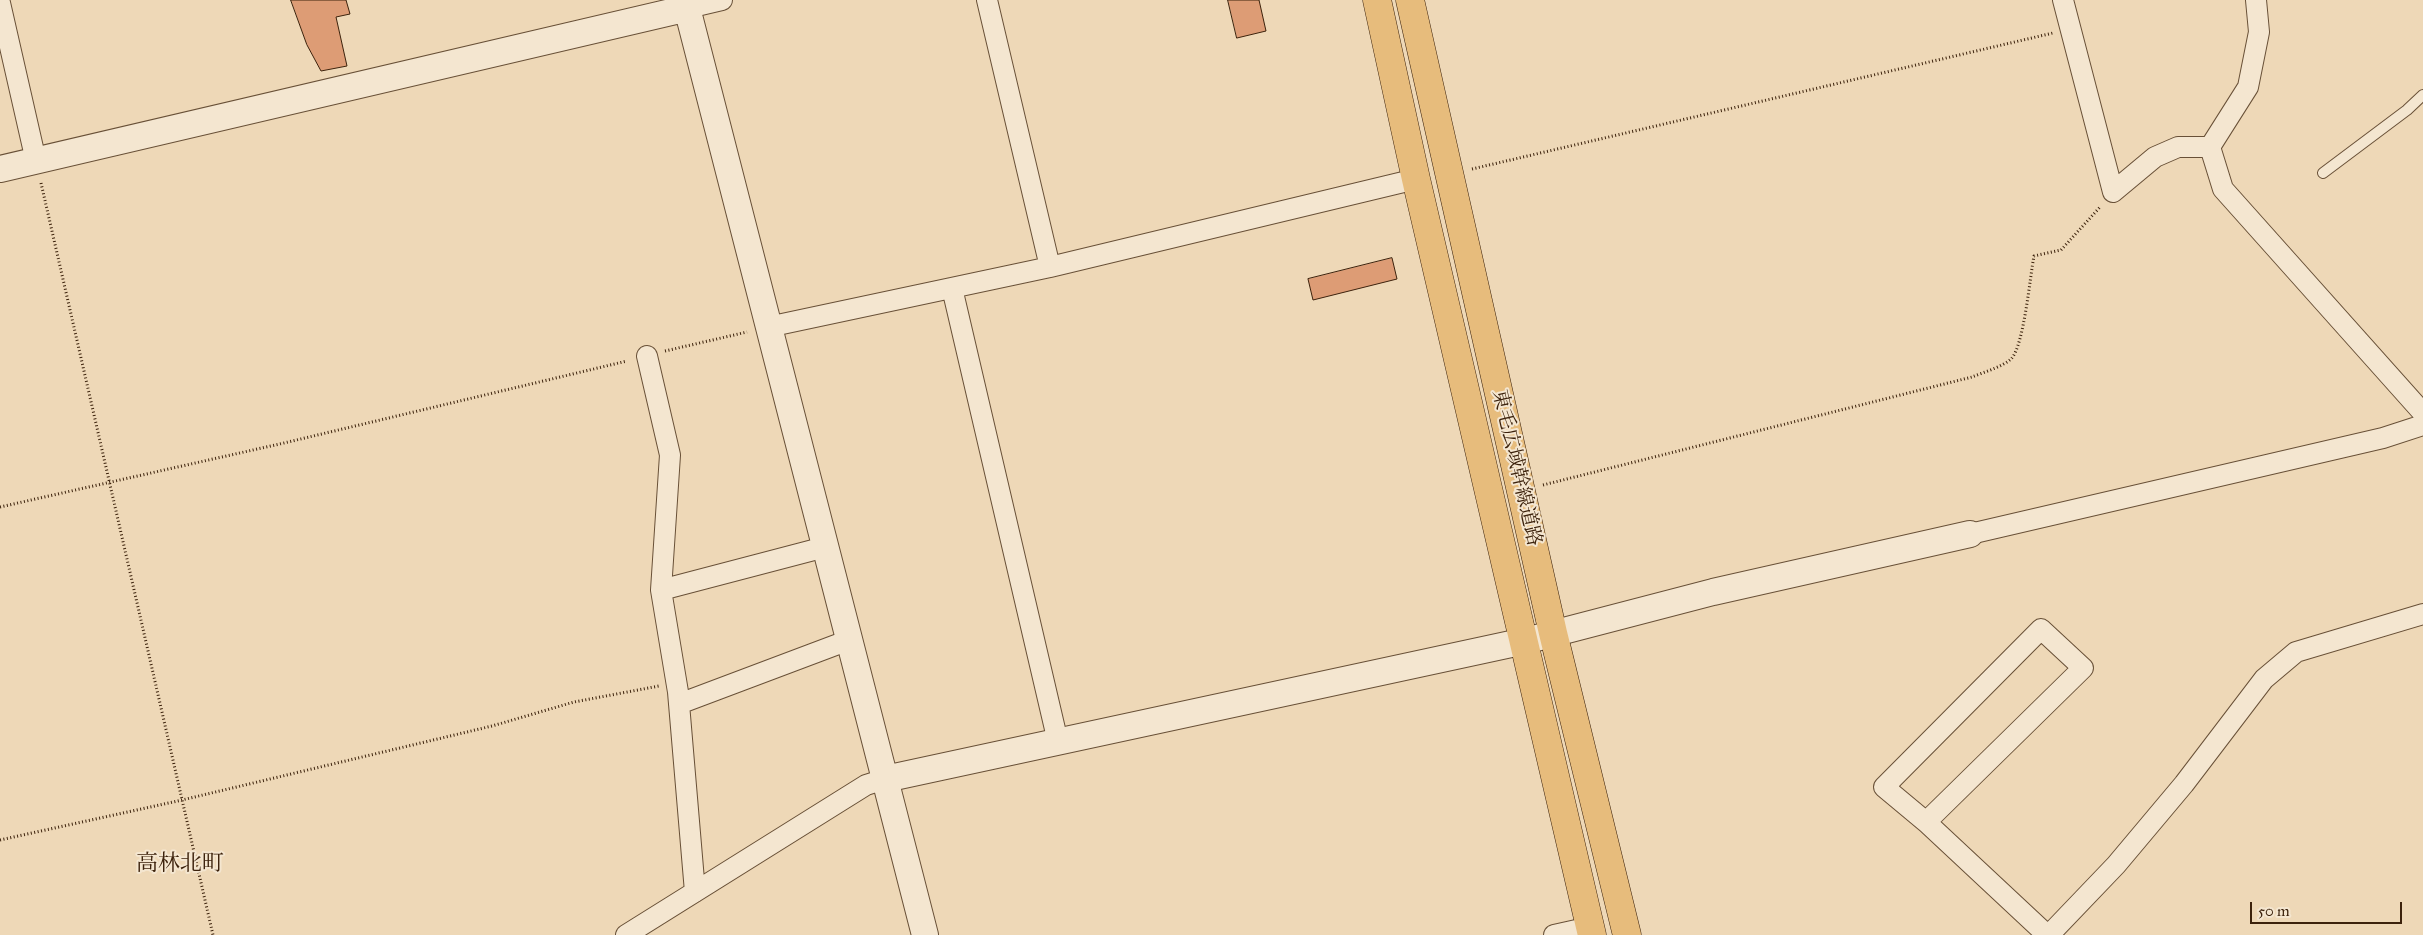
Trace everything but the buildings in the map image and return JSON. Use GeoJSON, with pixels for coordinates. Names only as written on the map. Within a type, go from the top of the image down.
{"type":"FeatureCollection","features":[{"type":"Feature","properties":{"kind":"highway","name":"東毛広域幹線道路"},"geometry":{"type":"LineString","coordinates":[[1377,0],[1416,179],[1591,931]]}},
{"type":"Feature","properties":{"kind":"highway","name":"東毛広域幹線道路"},"geometry":{"type":"LineString","coordinates":[[1410,0],[1553,633],[1626,935]]}},
{"type":"Feature","properties":{"kind":"street"},"geometry":{"type":"LineString","coordinates":[[0,169],[687,4],[722,0]]}},
{"type":"Feature","properties":{"kind":"street"},"geometry":{"type":"LineString","coordinates":[[987,0],[1050,267]]}},
{"type":"Feature","properties":{"kind":"street"},"geometry":{"type":"LineString","coordinates":[[2063,0],[2113,192],[2155,156],[2178,147],[2210,147]]}},
{"type":"Feature","properties":{"kind":"street"},"geometry":{"type":"LineString","coordinates":[[2256,0],[2259,32],[2248,87],[2210,147],[2223,189],[2423,413]]}},
{"type":"Feature","properties":{"kind":"street"},"geometry":{"type":"LineString","coordinates":[[0,4],[36,161]]}},
{"type":"Feature","properties":{"kind":"street"},"geometry":{"type":"LineString","coordinates":[[687,4],[768,327],[925,935]]}},
{"type":"Feature","properties":{"kind":"street"},"geometry":{"type":"LineString","coordinates":[[768,327],[1050,267],[1416,179]]}},
{"type":"Feature","properties":{"kind":"street"},"geometry":{"type":"LineString","coordinates":[[952,288],[1058,742]]}},
{"type":"Feature","properties":{"kind":"street"},"geometry":{"type":"LineString","coordinates":[[647,356],[670,455],[661,590],[679,704],[695,892]]}},
{"type":"Feature","properties":{"kind":"street"},"geometry":{"type":"LineString","coordinates":[[626,935],[866,785],[885,779],[1525,641],[1713,592],[2215,478],[2383,438],[2423,425]]}},
{"type":"Feature","properties":{"kind":"street"},"geometry":{"type":"LineString","coordinates":[[661,590],[825,547]]}},
{"type":"Feature","properties":{"kind":"street"},"geometry":{"type":"LineString","coordinates":[[1926,822],[2083,668],[2041,629],[1884,787],[1926,822],[2048,935],[2116,865],[2184,784],[2264,679],[2296,652],[2423,614]]}},
{"type":"Feature","properties":{"kind":"street"},"geometry":{"type":"LineString","coordinates":[[679,704],[849,640]]}},
{"type":"Feature","properties":{"kind":"street"},"geometry":{"type":"LineString","coordinates":[[1554,935],[1591,931]]}},
{"type":"Feature","properties":{"kind":"lane"},"geometry":{"type":"LineString","coordinates":[[2323,173],[2407,110],[2423,95]]}},
{"type":"Feature","properties":{"kind":"path"},"geometry":{"type":"LineString","coordinates":[[1450,174],[2070,30]]}},
{"type":"Feature","properties":{"kind":"path"},"geometry":{"type":"LineString","coordinates":[[36,161],[213,935]]}},
{"type":"Feature","properties":{"kind":"path"},"geometry":{"type":"LineString","coordinates":[[1521,490],[1972,377],[2000,365],[2012,358],[2021,337],[2034,256],[2061,250],[2113,192]]}},
{"type":"Feature","properties":{"kind":"path"},"geometry":{"type":"LineString","coordinates":[[0,507],[293,441],[768,327]]}},
{"type":"Feature","properties":{"kind":"path"},"geometry":{"type":"LineString","coordinates":[[0,840],[182,800],[492,726],[574,702],[676,683]]}},
{"type":"Feature","properties":{"kind":"district","name":"高林北町"},"geometry":{"type":"Point","coordinates":[180,865]}}]}
